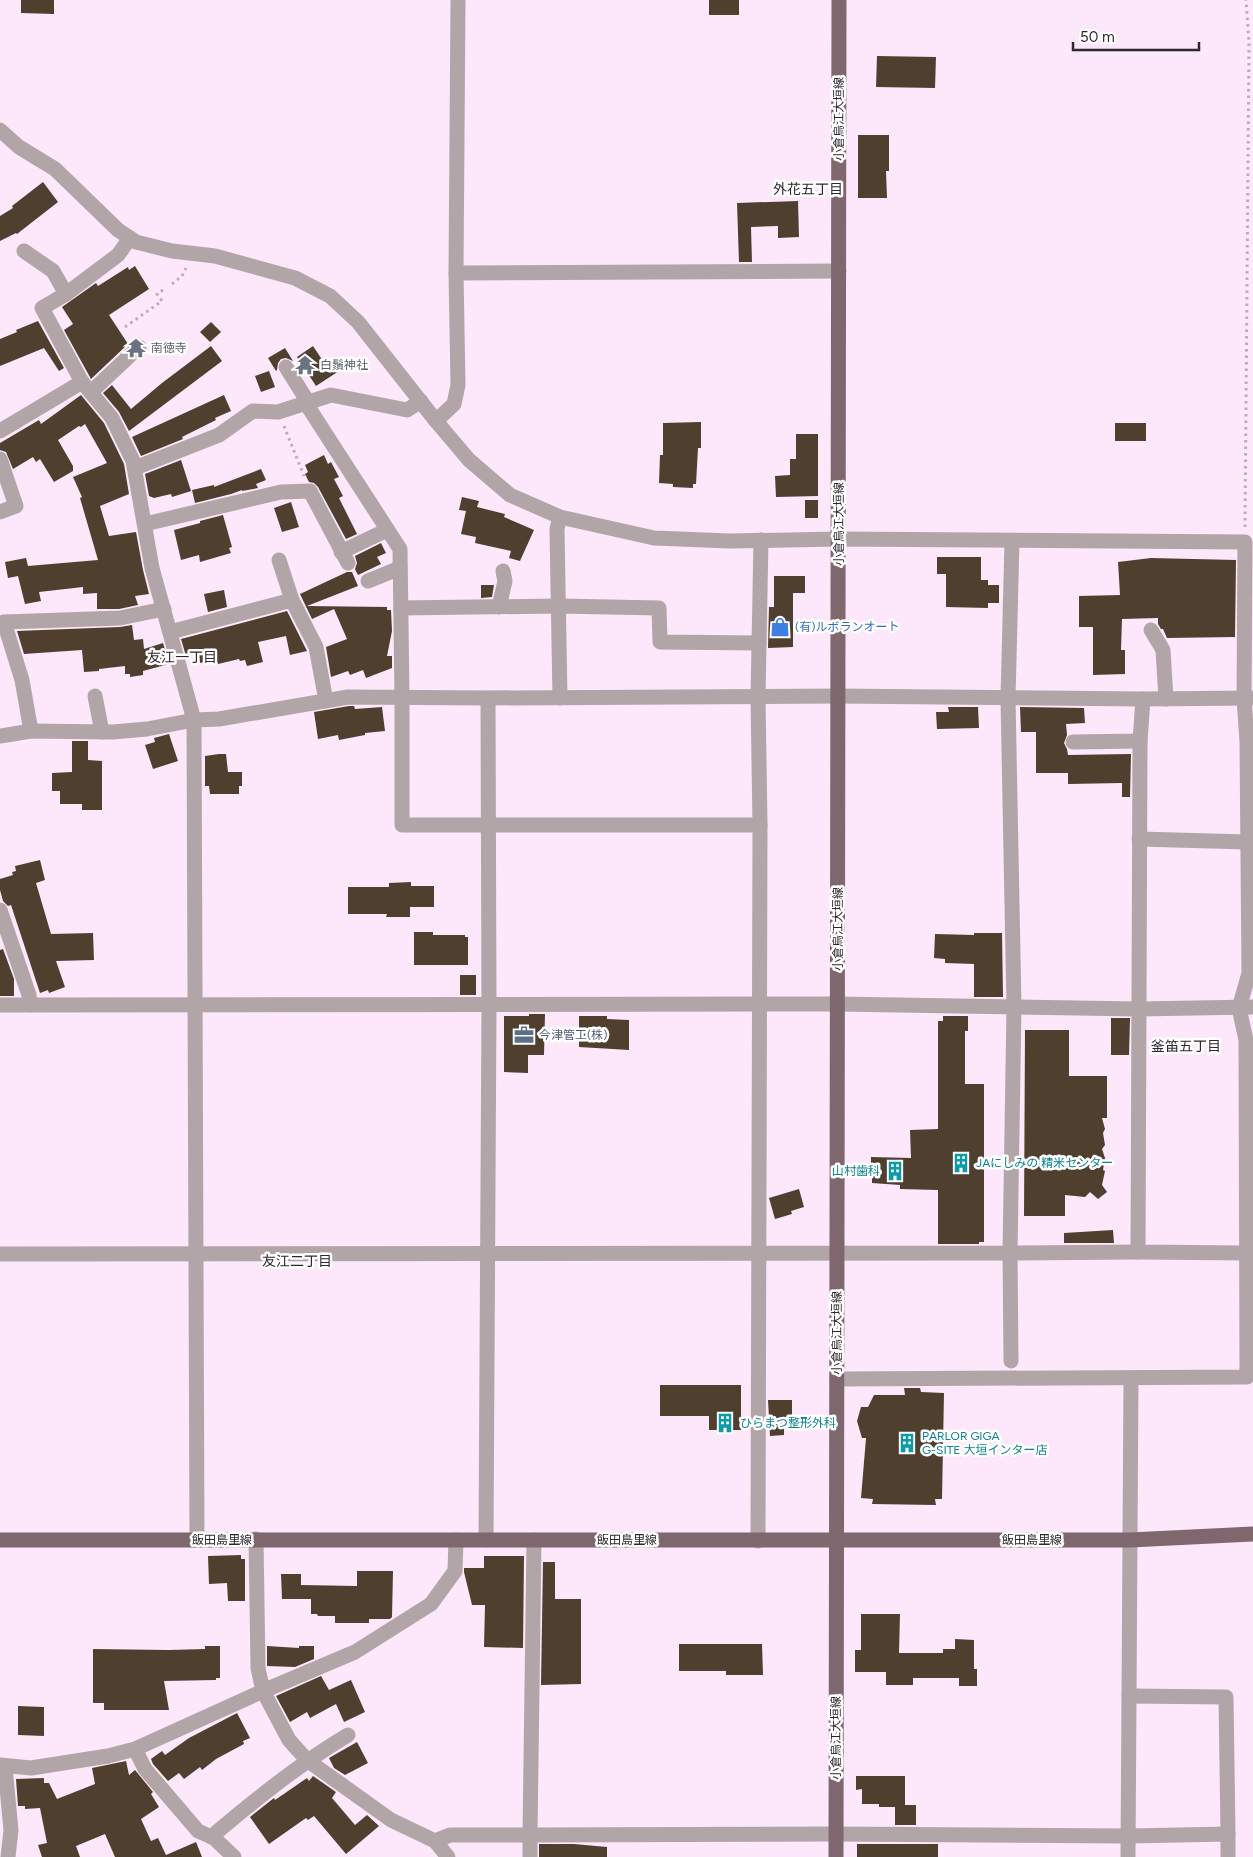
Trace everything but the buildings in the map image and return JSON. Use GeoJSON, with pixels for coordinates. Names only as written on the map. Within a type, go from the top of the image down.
{"type":"FeatureCollection","features":[{"type":"Feature","properties":{"kind":"main road","name":"小倉烏江大垣線"},"geometry":{"type":"LineString","coordinates":[[836,1857],[839,0]]}},
{"type":"Feature","properties":{"kind":"main road","name":"飯田島里線"},"geometry":{"type":"LineString","coordinates":[[0,1540],[1130,1540],[1253,1534]]}},
{"type":"Feature","properties":{"kind":"street"},"geometry":{"type":"LineString","coordinates":[[436,421],[454,404],[458,386],[456,273],[458,0]]}},
{"type":"Feature","properties":{"kind":"street"},"geometry":{"type":"LineString","coordinates":[[0,130],[19,147],[55,169],[118,230],[136,242],[172,251],[215,256],[295,278],[330,296],[358,322],[469,460],[510,495],[560,517],[654,538],[1245,542],[1248,698],[1247,842],[1249,973],[1246,1007],[1247,1377],[836,1379]]}},
{"type":"Feature","properties":{"kind":"street"},"geometry":{"type":"LineString","coordinates":[[130,238],[118,255],[66,294],[42,308],[86,387],[112,418],[133,461],[152,568],[194,720],[198,1540]]}},
{"type":"Feature","properties":{"kind":"street"},"geometry":{"type":"LineString","coordinates":[[24,251],[54,272],[66,294]]}},
{"type":"Feature","properties":{"kind":"street"},"geometry":{"type":"LineString","coordinates":[[456,273],[839,271]]}},
{"type":"Feature","properties":{"kind":"street"},"geometry":{"type":"LineString","coordinates":[[0,431],[86,387],[139,348]]}},
{"type":"Feature","properties":{"kind":"street"},"geometry":{"type":"LineString","coordinates":[[286,367],[306,402],[400,549],[402,825],[760,825]]}},
{"type":"Feature","properties":{"kind":"street"},"geometry":{"type":"LineString","coordinates":[[135,468],[219,435],[253,411],[278,412],[331,395],[407,410],[421,401]]}},
{"type":"Feature","properties":{"kind":"street"},"geometry":{"type":"LineString","coordinates":[[0,459],[16,506],[0,512]]}},
{"type":"Feature","properties":{"kind":"street"},"geometry":{"type":"LineString","coordinates":[[145,524],[281,492],[310,491],[345,558],[387,530]]}},
{"type":"Feature","properties":{"kind":"street"},"geometry":{"type":"LineString","coordinates":[[560,517],[558,529],[560,698]]}},
{"type":"Feature","properties":{"kind":"street"},"geometry":{"type":"LineString","coordinates":[[758,1541],[760,825],[758,697],[761,540]]}},
{"type":"Feature","properties":{"kind":"street"},"geometry":{"type":"LineString","coordinates":[[1011,1361],[1010,1254],[1014,1007],[1008,698],[1012,540]]}},
{"type":"Feature","properties":{"kind":"street"},"geometry":{"type":"LineString","coordinates":[[279,560],[292,600],[316,647],[326,701]]}},
{"type":"Feature","properties":{"kind":"street"},"geometry":{"type":"LineString","coordinates":[[368,581],[400,568]]}},
{"type":"Feature","properties":{"kind":"street"},"geometry":{"type":"LineString","coordinates":[[499,607],[504,581],[503,571]]}},
{"type":"Feature","properties":{"kind":"street"},"geometry":{"type":"LineString","coordinates":[[170,632],[292,600]]}},
{"type":"Feature","properties":{"kind":"street"},"geometry":{"type":"LineString","coordinates":[[401,608],[558,606],[659,608],[660,642],[759,643]]}},
{"type":"Feature","properties":{"kind":"street"},"geometry":{"type":"LineString","coordinates":[[31,731],[22,680],[4,622],[120,618],[164,609]]}},
{"type":"Feature","properties":{"kind":"street"},"geometry":{"type":"LineString","coordinates":[[1151,630],[1163,650],[1166,699]]}},
{"type":"Feature","properties":{"kind":"street"},"geometry":{"type":"LineString","coordinates":[[95,696],[102,732]]}},
{"type":"Feature","properties":{"kind":"street"},"geometry":{"type":"LineString","coordinates":[[0,736],[31,731],[102,732],[147,729],[348,697],[838,696],[1143,699],[1248,698]]}},
{"type":"Feature","properties":{"kind":"street"},"geometry":{"type":"LineString","coordinates":[[486,1540],[489,1005],[488,698]]}},
{"type":"Feature","properties":{"kind":"street"},"geometry":{"type":"LineString","coordinates":[[1138,1252],[1139,839],[1140,741],[1143,699]]}},
{"type":"Feature","properties":{"kind":"street"},"geometry":{"type":"LineString","coordinates":[[1073,742],[1140,741]]}},
{"type":"Feature","properties":{"kind":"street"},"geometry":{"type":"LineString","coordinates":[[1139,839],[1247,842]]}},
{"type":"Feature","properties":{"kind":"street"},"geometry":{"type":"LineString","coordinates":[[0,910],[30,995],[30,1005]]}},
{"type":"Feature","properties":{"kind":"street"},"geometry":{"type":"LineString","coordinates":[[0,1005],[838,1004],[1138,1009],[1246,1007]]}},
{"type":"Feature","properties":{"kind":"street"},"geometry":{"type":"LineString","coordinates":[[0,1254],[1246,1253]]}},
{"type":"Feature","properties":{"kind":"street"},"geometry":{"type":"LineString","coordinates":[[1128,1857],[1131,1378]]}},
{"type":"Feature","properties":{"kind":"street"},"geometry":{"type":"LineString","coordinates":[[256,1539],[258,1668],[263,1691],[289,1740],[308,1760],[391,1820],[435,1842],[448,1857]]}},
{"type":"Feature","properties":{"kind":"street"},"geometry":{"type":"LineString","coordinates":[[8,1857],[11,1830],[3,1766],[31,1768],[108,1756],[135,1749],[355,1652],[431,1604],[455,1571],[456,1540]]}},
{"type":"Feature","properties":{"kind":"street"},"geometry":{"type":"LineString","coordinates":[[530,1857],[534,1540]]}},
{"type":"Feature","properties":{"kind":"street"},"geometry":{"type":"LineString","coordinates":[[1129,1696],[1226,1697],[1228,1857]]}},
{"type":"Feature","properties":{"kind":"street"},"geometry":{"type":"LineString","coordinates":[[211,1837],[256,1799],[308,1760],[348,1735]]}},
{"type":"Feature","properties":{"kind":"street"},"geometry":{"type":"LineString","coordinates":[[135,1749],[144,1769],[198,1831],[211,1837],[234,1857]]}},
{"type":"Feature","properties":{"kind":"street"},"geometry":{"type":"LineString","coordinates":[[435,1842],[450,1835],[836,1834],[1128,1836],[1228,1834]]}},
{"type":"Feature","properties":{"kind":"path"},"geometry":{"type":"LineString","coordinates":[[1245,542],[1249,42],[1246,0]]}},
{"type":"Feature","properties":{"kind":"path"},"geometry":{"type":"LineString","coordinates":[[125,327],[162,300],[157,294],[163,290]]}},
{"type":"Feature","properties":{"kind":"path"},"geometry":{"type":"LineString","coordinates":[[278,412],[310,491]]}},
{"type":"Feature","properties":{"kind":"place","name":"南徳寺"},"geometry":{"type":"Point","coordinates":[136,348]}},
{"type":"Feature","properties":{"kind":"place","name":"白鬚神社"},"geometry":{"type":"Point","coordinates":[305,365]}},
{"type":"Feature","properties":{"kind":"place","name":"(有)ルボランオート"},"geometry":{"type":"Point","coordinates":[780,627]}},
{"type":"Feature","properties":{"kind":"place","name":"今津管工(株)"},"geometry":{"type":"Point","coordinates":[524,1035]}},
{"type":"Feature","properties":{"kind":"place","name":"JAにしみの 精米センター"},"geometry":{"type":"Point","coordinates":[961,1163]}},
{"type":"Feature","properties":{"kind":"place","name":"山村歯科"},"geometry":{"type":"Point","coordinates":[895,1171]}},
{"type":"Feature","properties":{"kind":"place","name":"ひらまつ整形外科"},"geometry":{"type":"Point","coordinates":[725,1423]}},
{"type":"Feature","properties":{"kind":"place","name":"PARLOR GIGA G-SITE 大垣インター店"},"geometry":{"type":"Point","coordinates":[907,1443]}},
{"type":"Feature","properties":{"kind":"district","name":"外花五丁目"},"geometry":{"type":"Point","coordinates":[808,189]}},
{"type":"Feature","properties":{"kind":"district","name":"友江一丁目"},"geometry":{"type":"Point","coordinates":[182,657]}},
{"type":"Feature","properties":{"kind":"district","name":"釜笛五丁目"},"geometry":{"type":"Point","coordinates":[1186,1046]}},
{"type":"Feature","properties":{"kind":"district","name":"友江二丁目"},"geometry":{"type":"Point","coordinates":[297,1261]}}]}
